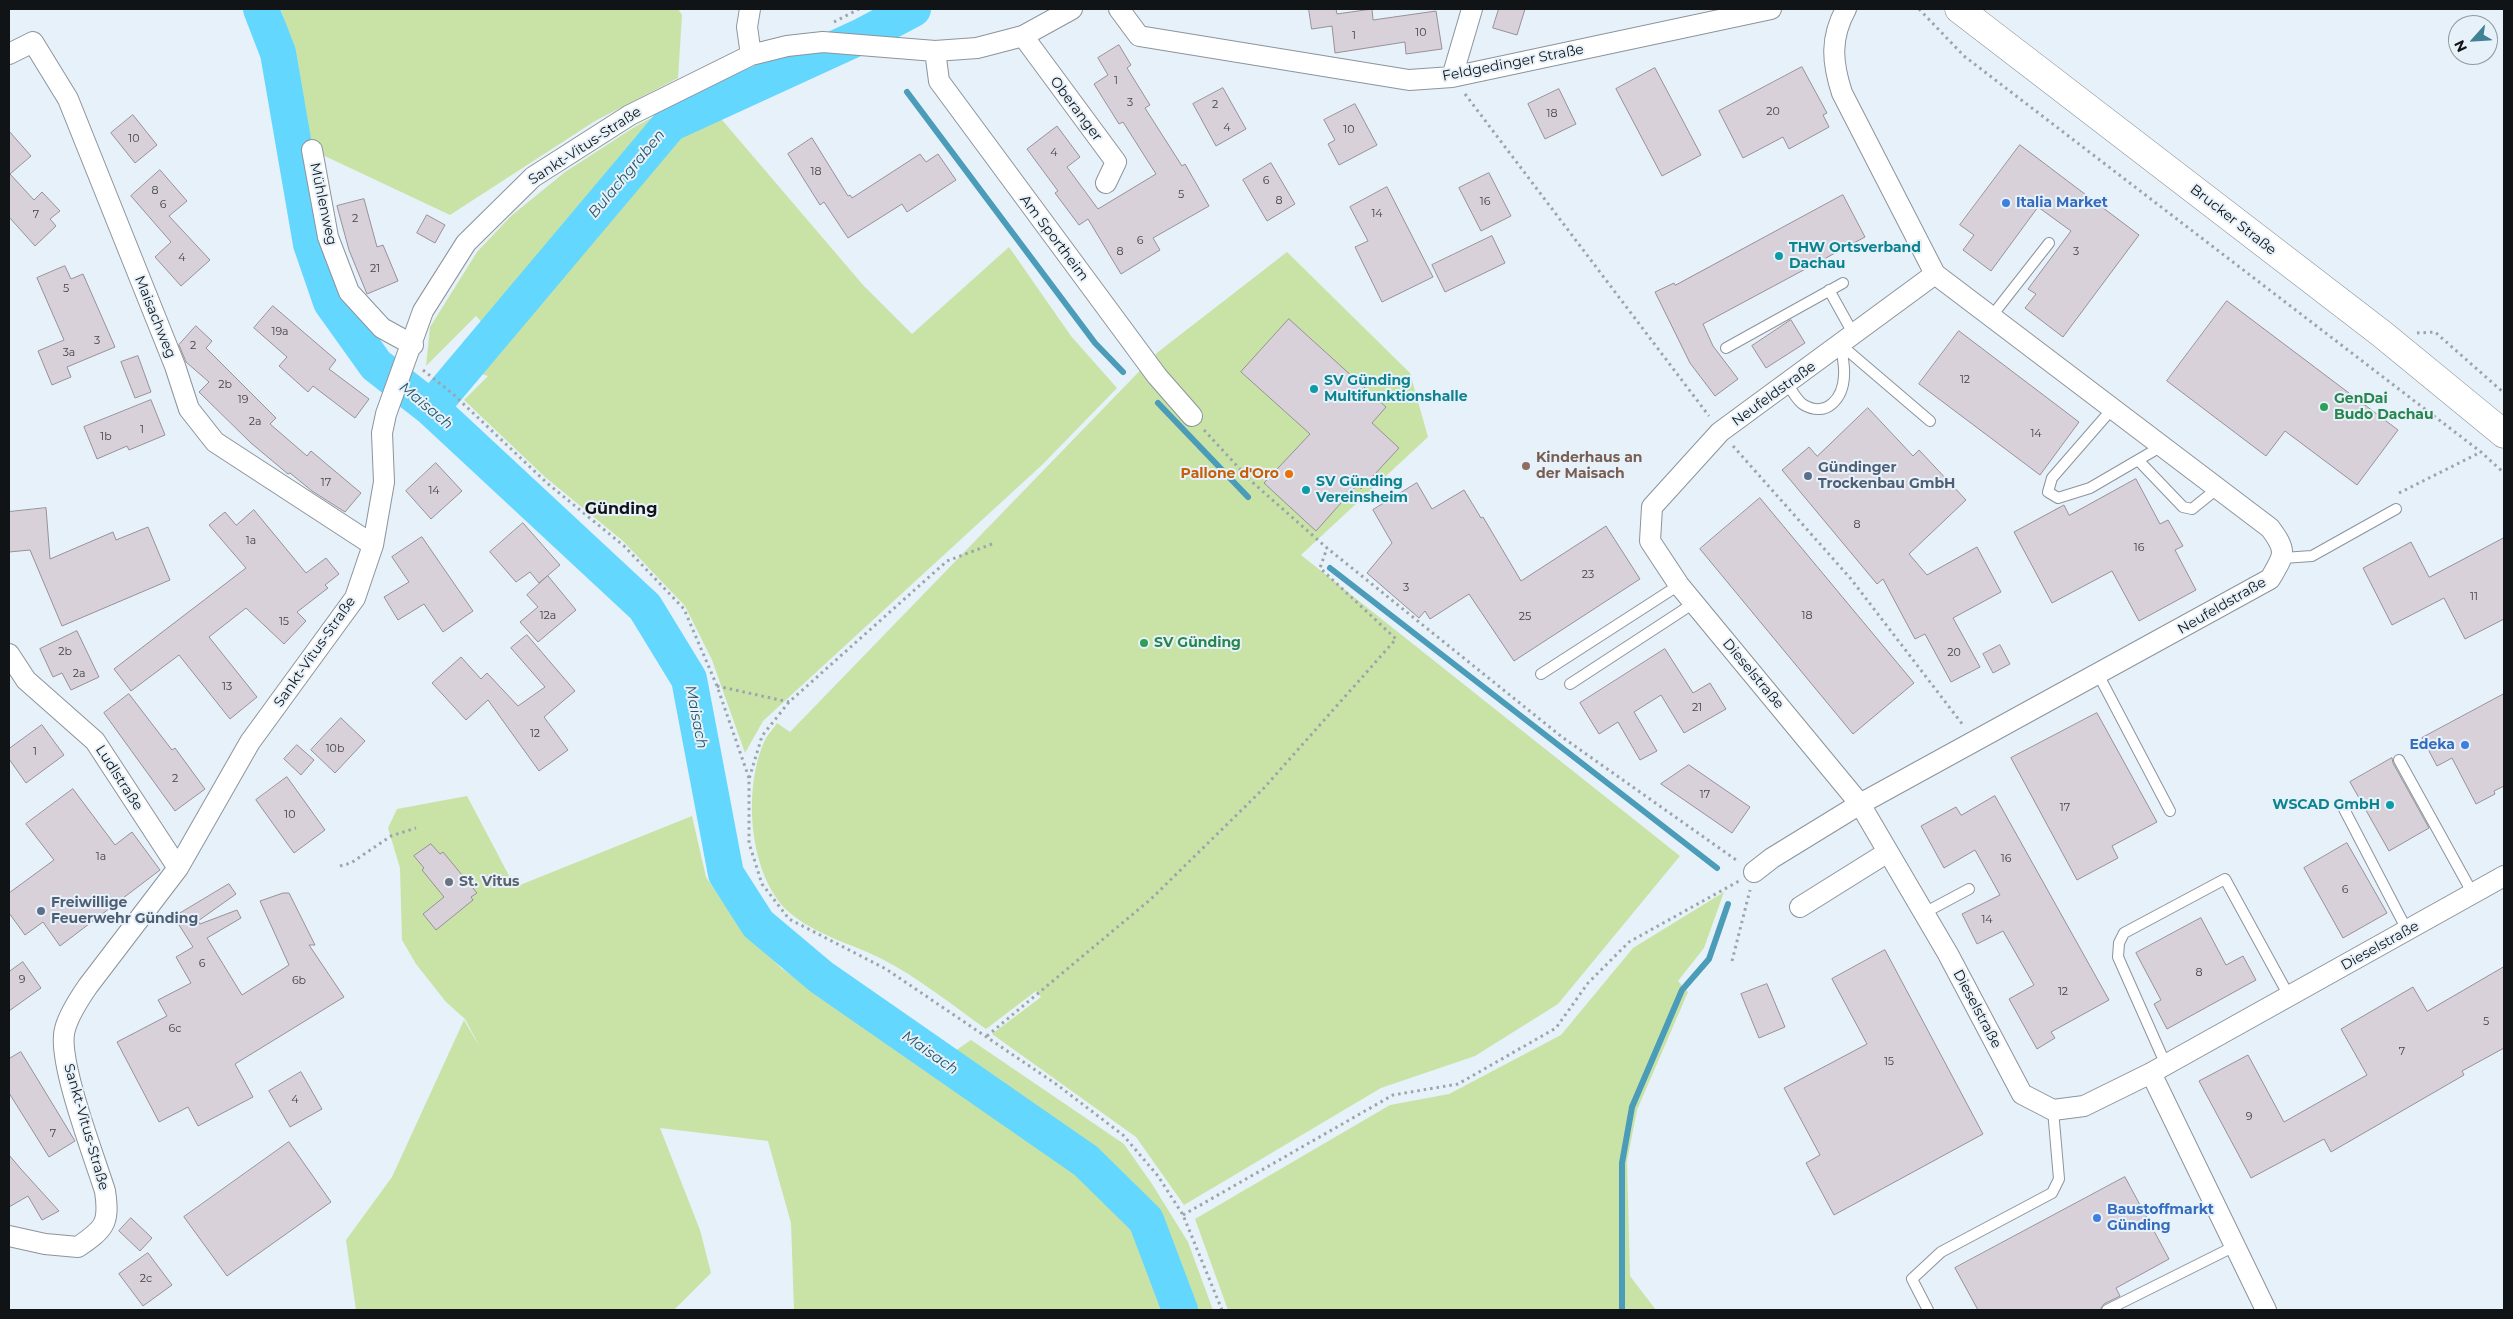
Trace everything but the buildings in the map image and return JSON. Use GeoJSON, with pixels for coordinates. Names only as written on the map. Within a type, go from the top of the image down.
{"type":"FeatureCollection","features":[{"type":"Feature","properties":{"kind":"main road","name":"Brucker Straße"},"geometry":{"type":"LineString","coordinates":[[1959,9],[2382,334],[2504,434]]}},
{"type":"Feature","properties":{"kind":"street"},"geometry":{"type":"LineString","coordinates":[[750,9],[748,27],[751,55]]}},
{"type":"Feature","properties":{"kind":"street","name":"Sankt-Vitus-Straße"},"geometry":{"type":"LineString","coordinates":[[9,1236],[45,1244],[78,1247],[99,1232],[108,1212],[105,1191],[66,1064],[64,1031],[82,994],[178,868],[250,742],[355,598],[373,545],[384,482],[382,433],[386,414],[424,311],[466,244],[533,177],[630,115],[751,55],[787,46],[823,42],[935,51],[977,48],[1023,36],[1072,9]]}},
{"type":"Feature","properties":{"kind":"street","name":"Feldgedinger Straße"},"geometry":{"type":"LineString","coordinates":[[1119,9],[1139,36],[1409,80],[1452,77],[1770,9]]}},
{"type":"Feature","properties":{"kind":"street"},"geometry":{"type":"LineString","coordinates":[[1452,77],[1472,9]]}},
{"type":"Feature","properties":{"kind":"street"},"geometry":{"type":"LineString","coordinates":[[1846,9],[1837,25],[1834,43],[1834,68],[1842,93],[1935,274],[2270,528],[2280,542],[2283,558]]}},
{"type":"Feature","properties":{"kind":"street","name":"Oberanger"},"geometry":{"type":"LineString","coordinates":[[1023,36],[1116,162],[1106,184]]}},
{"type":"Feature","properties":{"kind":"street","name":"Maisachweg"},"geometry":{"type":"LineString","coordinates":[[9,54],[33,42],[68,99],[175,366],[189,409],[215,442],[373,545]]}},
{"type":"Feature","properties":{"kind":"street","name":"Am Sportheim"},"geometry":{"type":"LineString","coordinates":[[935,51],[938,82],[1157,376],[1192,416]]}},
{"type":"Feature","properties":{"kind":"street","name":"Mühlenweg"},"geometry":{"type":"LineString","coordinates":[[312,150],[328,237],[349,292],[382,328],[410,351]]}},
{"type":"Feature","properties":{"kind":"street","name":"Neufeldstraße"},"geometry":{"type":"LineString","coordinates":[[1650,541],[1652,507],[1720,432],[1848,340],[1935,274]]}},
{"type":"Feature","properties":{"kind":"street","name":"Dieselstraße"},"geometry":{"type":"LineString","coordinates":[[1650,541],[1679,585],[1860,804],[1924,914],[2022,1094],[2053,1110],[2084,1106],[2158,1069],[2504,876]]}},
{"type":"Feature","properties":{"kind":"street","name":"Neufeldstraße"},"geometry":{"type":"LineString","coordinates":[[1860,804],[2270,580],[2283,558]]}},
{"type":"Feature","properties":{"kind":"street","name":"Ludlstraße"},"geometry":{"type":"LineString","coordinates":[[9,654],[26,680],[95,741],[178,868]]}},
{"type":"Feature","properties":{"kind":"street"},"geometry":{"type":"LineString","coordinates":[[1754,872],[1772,858],[1860,804]]}},
{"type":"Feature","properties":{"kind":"street"},"geometry":{"type":"LineString","coordinates":[[1800,908],[1888,852]]}},
{"type":"Feature","properties":{"kind":"street"},"geometry":{"type":"LineString","coordinates":[[2158,1069],[2235,1246],[2266,1310]]}},
{"type":"Feature","properties":{"kind":"lane"},"geometry":{"type":"LineString","coordinates":[[1991,316],[2048,243]]}},
{"type":"Feature","properties":{"kind":"lane"},"geometry":{"type":"LineString","coordinates":[[1726,348],[1843,283]]}},
{"type":"Feature","properties":{"kind":"lane"},"geometry":{"type":"LineString","coordinates":[[1829,290],[1848,340],[1930,421]]}},
{"type":"Feature","properties":{"kind":"lane"},"geometry":{"type":"LineString","coordinates":[[1787,384],[1802,404],[1817,410],[1830,407],[1839,396],[1844,376],[1848,340]]}},
{"type":"Feature","properties":{"kind":"lane"},"geometry":{"type":"LineString","coordinates":[[2112,409],[2052,478],[2048,492],[2058,498],[2090,488],[2162,446]]}},
{"type":"Feature","properties":{"kind":"lane"},"geometry":{"type":"LineString","coordinates":[[2138,460],[2183,506],[2192,509],[2218,488]]}},
{"type":"Feature","properties":{"kind":"lane"},"geometry":{"type":"LineString","coordinates":[[2283,558],[2312,556],[2396,509]]}},
{"type":"Feature","properties":{"kind":"lane"},"geometry":{"type":"LineString","coordinates":[[1541,674],[1679,585]]}},
{"type":"Feature","properties":{"kind":"lane"},"geometry":{"type":"LineString","coordinates":[[1570,684],[1694,603]]}},
{"type":"Feature","properties":{"kind":"lane"},"geometry":{"type":"LineString","coordinates":[[2098,674],[2170,811]]}},
{"type":"Feature","properties":{"kind":"lane"},"geometry":{"type":"LineString","coordinates":[[2400,760],[2473,894]]}},
{"type":"Feature","properties":{"kind":"lane"},"geometry":{"type":"LineString","coordinates":[[2344,809],[2408,930]]}},
{"type":"Feature","properties":{"kind":"lane"},"geometry":{"type":"LineString","coordinates":[[2158,1069],[2120,964],[2119,943],[2124,933],[2225,879],[2288,996]]}},
{"type":"Feature","properties":{"kind":"lane"},"geometry":{"type":"LineString","coordinates":[[1924,914],[1969,889]]}},
{"type":"Feature","properties":{"kind":"lane"},"geometry":{"type":"LineString","coordinates":[[1928,1310],[1912,1279],[1941,1252],[2052,1193],[2059,1178],[2053,1110]]}},
{"type":"Feature","properties":{"kind":"lane"},"geometry":{"type":"LineString","coordinates":[[2107,1310],[2235,1246]]}},
{"type":"Feature","properties":{"kind":"path"},"geometry":{"type":"LineString","coordinates":[[1919,9],[1964,56],[2481,452],[2504,473]]}},
{"type":"Feature","properties":{"kind":"path"},"geometry":{"type":"LineString","coordinates":[[1452,77],[1720,432],[1850,579],[1975,741]]}},
{"type":"Feature","properties":{"kind":"path"},"geometry":{"type":"LineString","coordinates":[[2382,334],[2435,332],[2504,393]]}},
{"type":"Feature","properties":{"kind":"path"},"geometry":{"type":"LineString","coordinates":[[426,372],[453,394],[546,483],[624,546],[684,609],[717,686],[749,779]]}},
{"type":"Feature","properties":{"kind":"path"},"geometry":{"type":"LineString","coordinates":[[1192,416],[1251,481],[1327,548],[1562,737],[1754,872]]}},
{"type":"Feature","properties":{"kind":"path"},"geometry":{"type":"LineString","coordinates":[[2379,518],[2390,498],[2481,452]]}},
{"type":"Feature","properties":{"kind":"path"},"geometry":{"type":"LineString","coordinates":[[992,544],[947,561],[789,702],[762,736],[749,779],[749,843],[762,884],[788,919],[886,969],[1056,1084],[1123,1135],[1158,1176],[1184,1215],[1222,1310]]}},
{"type":"Feature","properties":{"kind":"path"},"geometry":{"type":"LineString","coordinates":[[987,1036],[1151,899],[1262,789],[1396,639],[1320,568],[1327,548]]}},
{"type":"Feature","properties":{"kind":"path"},"geometry":{"type":"LineString","coordinates":[[717,686],[789,702]]}},
{"type":"Feature","properties":{"kind":"path"},"geometry":{"type":"LineString","coordinates":[[340,866],[351,863],[391,836],[416,828]]}},
{"type":"Feature","properties":{"kind":"path"},"geometry":{"type":"LineString","coordinates":[[1732,961],[1754,872]]}},
{"type":"Feature","properties":{"kind":"path"},"geometry":{"type":"LineString","coordinates":[[1184,1215],[1393,1095],[1458,1084],[1556,1028],[1588,983],[1629,942],[1754,872]]}},
{"type":"Feature","properties":{"kind":"green space"},"geometry":{"type":"Polygon","coordinates":[[[281,9],[678,9],[682,15],[678,78],[595,121],[450,215],[312,150],[294,52],[281,9]]]}},
{"type":"Feature","properties":{"kind":"green space"},"geometry":{"type":"Polygon","coordinates":[[[696,93],[705,100],[863,285],[912,334],[1009,247],[1071,336],[1117,388],[1043,464],[763,721],[745,753],[712,660],[685,606],[623,541],[545,477],[464,400],[488,376],[472,371],[485,326],[476,316],[426,366],[430,327],[477,252],[511,216],[565,172],[633,128],[696,93]]]}},
{"type":"Feature","properties":{"kind":"green space","name":"SV Günding"},"geometry":{"type":"Polygon","coordinates":[[[1287,252],[1410,373],[1428,437],[1301,555],[1680,856],[1558,1004],[1475,1056],[1381,1088],[1184,1205],[1136,1137],[992,1034],[1041,997],[1036,991],[986,1029],[896,966],[811,927],[790,913],[776,897],[765,877],[758,854],[753,830],[752,805],[754,781],[758,758],[766,738],[777,723],[790,732],[1158,352],[1287,252]]]}},
{"type":"Feature","properties":{"kind":"green space"},"geometry":{"type":"Polygon","coordinates":[[[467,796],[515,887],[692,816],[706,877],[738,924],[781,968],[889,1043],[1066,1160],[1113,1196],[1135,1233],[1162,1310],[794,1310],[791,1223],[768,1141],[660,1128],[700,1230],[711,1273],[674,1310],[356,1310],[346,1240],[392,1177],[464,1020],[481,1049],[465,1019],[446,1002],[416,964],[402,940],[400,868],[388,828],[397,809],[467,796]]]}},
{"type":"Feature","properties":{"kind":"green space"},"geometry":{"type":"Polygon","coordinates":[[[1724,892],[1704,948],[1678,981],[1688,992],[1637,1110],[1627,1161],[1630,1276],[1656,1310],[1228,1310],[1195,1219],[1390,1105],[1449,1094],[1561,1035],[1633,948],[1724,892]]]}},
{"type":"Feature","properties":{"kind":"green space"},"geometry":{"type":"Polygon","coordinates":[[[971,1040],[1124,1144],[1152,1184],[1188,1242],[1213,1310],[1197,1310],[1160,1216],[1092,1147],[987,1076],[955,1051],[971,1040]]]}},
{"type":"Feature","properties":{"kind":"waterway","name":"Maisach"},"geometry":{"type":"LineString","coordinates":[[261,9],[278,53],[311,244],[331,302],[376,365],[431,408],[645,607],[689,679],[726,874],[758,924],[821,977],[1086,1161],[1146,1220],[1180,1310]]}},
{"type":"Feature","properties":{"kind":"waterway","name":"Bulachgraben"},"geometry":{"type":"LineString","coordinates":[[431,408],[670,124],[864,35],[913,9]]}},
{"type":"Feature","properties":{"kind":"waterway"},"geometry":{"type":"LineString","coordinates":[[907,92],[1095,343],[1123,372]]}},
{"type":"Feature","properties":{"kind":"waterway"},"geometry":{"type":"LineString","coordinates":[[1158,403],[1248,497]]}},
{"type":"Feature","properties":{"kind":"waterway"},"geometry":{"type":"LineString","coordinates":[[1330,568],[1717,868]]}},
{"type":"Feature","properties":{"kind":"waterway"},"geometry":{"type":"LineString","coordinates":[[1622,1310],[1622,1163],[1632,1107],[1682,990],[1709,959],[1728,904]]}},
{"type":"Feature","properties":{"kind":"place","name":"Italia Market"},"geometry":{"type":"Point","coordinates":[2006,203]}},
{"type":"Feature","properties":{"kind":"place","name":"THW Ortsverband Dachau"},"geometry":{"type":"Point","coordinates":[1779,256]}},
{"type":"Feature","properties":{"kind":"place","name":"SV Günding Multifunktionshalle"},"geometry":{"type":"Point","coordinates":[1314,389]}},
{"type":"Feature","properties":{"kind":"place","name":"GenDai Budo Dachau"},"geometry":{"type":"Point","coordinates":[2324,407]}},
{"type":"Feature","properties":{"kind":"place","name":"Kinderhaus an der Maisach"},"geometry":{"type":"Point","coordinates":[1526,466]}},
{"type":"Feature","properties":{"kind":"place","name":"Pallone d'Oro"},"geometry":{"type":"Point","coordinates":[1289,474]}},
{"type":"Feature","properties":{"kind":"place","name":"Gündinger Trockenbau GmbH"},"geometry":{"type":"Point","coordinates":[1808,476]}},
{"type":"Feature","properties":{"kind":"place","name":"SV Günding Vereinsheim"},"geometry":{"type":"Point","coordinates":[1306,490]}},
{"type":"Feature","properties":{"kind":"place","name":"SV Günding"},"geometry":{"type":"Point","coordinates":[1144,643]}},
{"type":"Feature","properties":{"kind":"place","name":"Edeka"},"geometry":{"type":"Point","coordinates":[2465,745]}},
{"type":"Feature","properties":{"kind":"place","name":"WSCAD GmbH"},"geometry":{"type":"Point","coordinates":[2390,805]}},
{"type":"Feature","properties":{"kind":"place","name":"St. Vitus"},"geometry":{"type":"Point","coordinates":[449,882]}},
{"type":"Feature","properties":{"kind":"place","name":"Freiwillige Feuerwehr Günding"},"geometry":{"type":"Point","coordinates":[41,911]}},
{"type":"Feature","properties":{"kind":"place","name":"Baustoffmarkt Günding"},"geometry":{"type":"Point","coordinates":[2097,1218]}},
{"type":"Feature","properties":{"kind":"district","name":"Günding"},"geometry":{"type":"Point","coordinates":[621,509]}}]}
